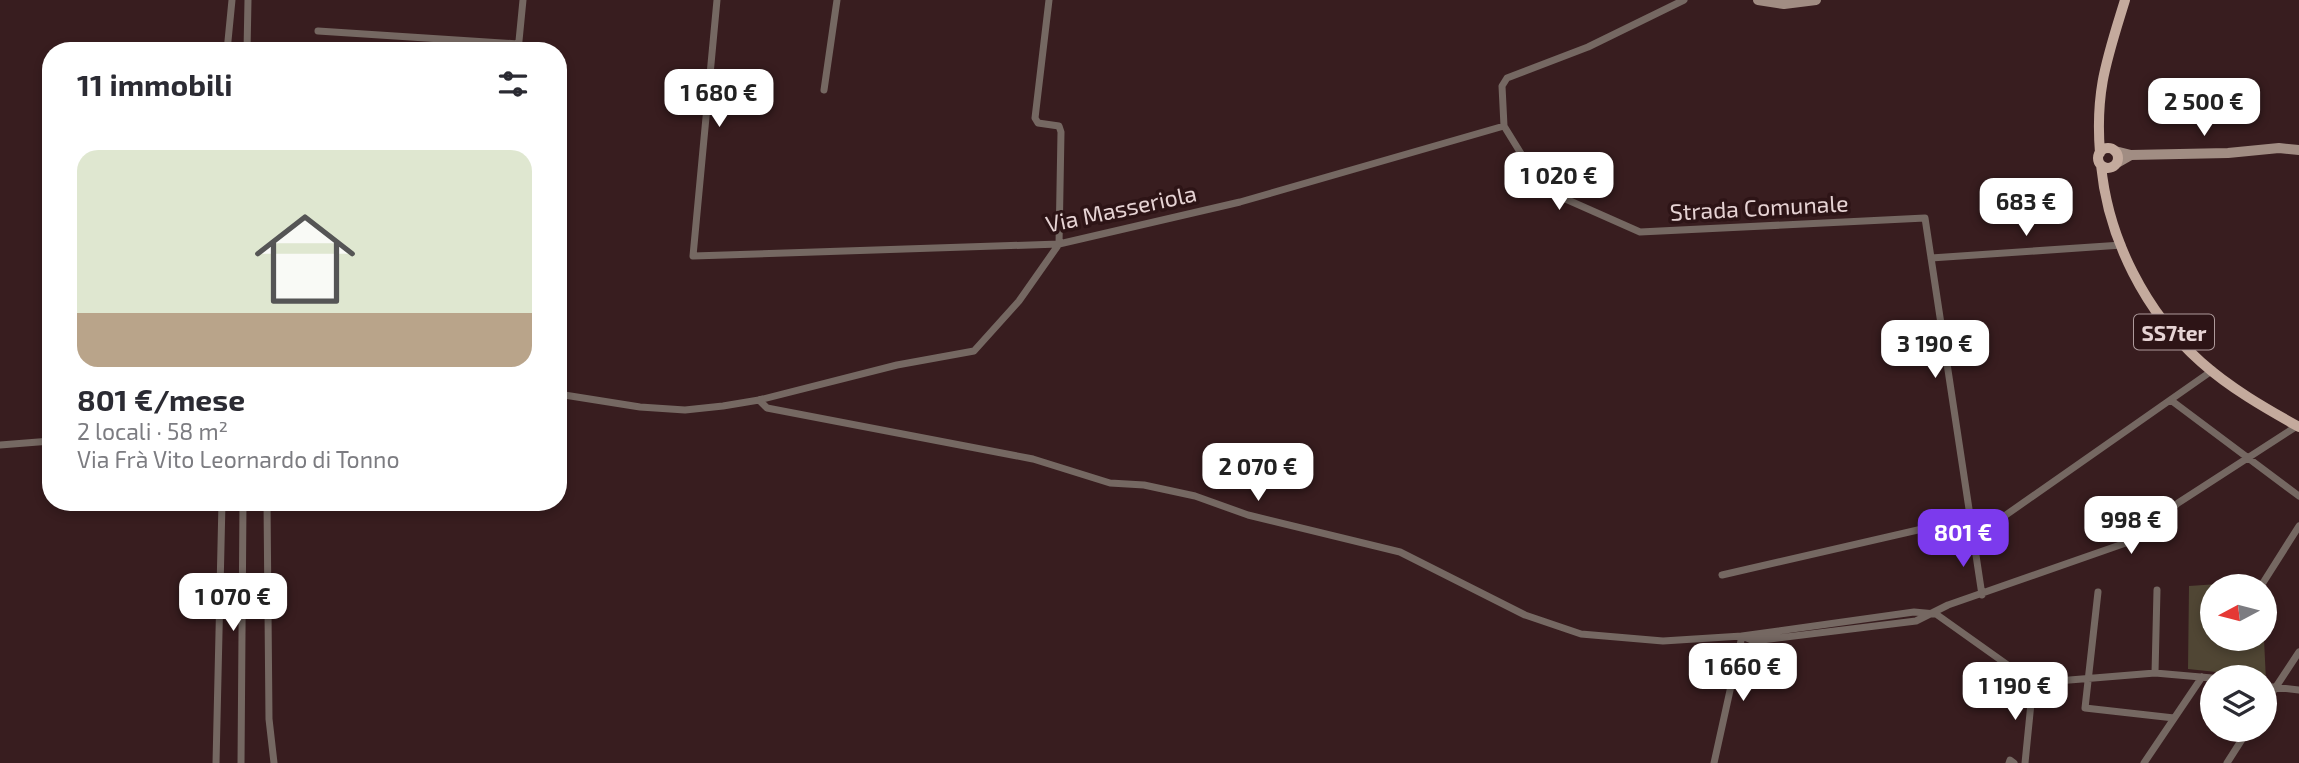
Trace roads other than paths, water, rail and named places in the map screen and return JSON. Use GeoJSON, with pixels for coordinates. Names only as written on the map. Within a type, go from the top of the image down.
{"type":"FeatureCollection","features":[{"type":"Feature","properties":{"kind":"main road"},"geometry":{"type":"LineString","coordinates":[[2110,165],[2108,151],[2098,125],[2098,99],[2104,67],[2125,0]]}},
{"type":"Feature","properties":{"kind":"main road"},"geometry":{"type":"LineString","coordinates":[[2108,151],[2110,165]]}},
{"type":"Feature","properties":{"kind":"main road","name":"SS7ter"},"geometry":{"type":"LineString","coordinates":[[2110,165],[2105,192],[2122,245],[2153,308],[2201,361],[2254,401],[2298,427]]}},
{"type":"Feature","properties":{"kind":"street"},"geometry":{"type":"LineString","coordinates":[[228,42],[232,0]]}},
{"type":"Feature","properties":{"kind":"street"},"geometry":{"type":"LineString","coordinates":[[247,42],[248,0]]}},
{"type":"Feature","properties":{"kind":"street"},"geometry":{"type":"LineString","coordinates":[[519,42],[523,0]]}},
{"type":"Feature","properties":{"kind":"street","name":"Via Masseriola"},"geometry":{"type":"LineString","coordinates":[[717,0],[693,256],[1059,244],[1240,202],[1504,126]]}},
{"type":"Feature","properties":{"kind":"street"},"geometry":{"type":"LineString","coordinates":[[824,90],[837,0]]}},
{"type":"Feature","properties":{"kind":"street"},"geometry":{"type":"LineString","coordinates":[[567,395],[639,407],[685,410],[759,400],[897,365],[974,351],[1019,301],[1059,244],[1061,132],[1059,126],[1038,123],[1035,118],[1049,0]]}},
{"type":"Feature","properties":{"kind":"street"},"geometry":{"type":"LineString","coordinates":[[1504,126],[1502,86],[1507,78],[1588,47],[1684,0]]}},
{"type":"Feature","properties":{"kind":"street"},"geometry":{"type":"LineString","coordinates":[[1758,0],[1784,4],[1816,0]]}},
{"type":"Feature","properties":{"kind":"street"},"geometry":{"type":"LineString","coordinates":[[318,30],[460,42]]}},
{"type":"Feature","properties":{"kind":"street","name":"Strada Comunale"},"geometry":{"type":"LineString","coordinates":[[1504,126],[1547,192],[1640,232],[1925,218],[1931,258]]}},
{"type":"Feature","properties":{"kind":"street"},"geometry":{"type":"LineString","coordinates":[[2279,148],[2299,141]]}},
{"type":"Feature","properties":{"kind":"street"},"geometry":{"type":"LineString","coordinates":[[2108,151],[2131,155],[2228,153],[2279,148],[2299,150]]}},
{"type":"Feature","properties":{"kind":"street"},"geometry":{"type":"LineString","coordinates":[[2110,165],[2131,155]]}},
{"type":"Feature","properties":{"kind":"street"},"geometry":{"type":"LineString","coordinates":[[1982,595],[1931,258],[2122,245]]}},
{"type":"Feature","properties":{"kind":"street"},"geometry":{"type":"LineString","coordinates":[[1973,538],[2213,370]]}},
{"type":"Feature","properties":{"kind":"street"},"geometry":{"type":"LineString","coordinates":[[759,400],[767,408],[1033,459],[1110,483],[1144,485],[1195,496],[1248,515],[1400,552],[1525,615],[1581,634],[1662,641],[1742,636],[1913,612],[1936,614],[2033,683],[2155,673],[2200,677]]}},
{"type":"Feature","properties":{"kind":"street"},"geometry":{"type":"LineString","coordinates":[[2172,401],[2299,496]]}},
{"type":"Feature","properties":{"kind":"street"},"geometry":{"type":"LineString","coordinates":[[1936,614],[1948,605],[2140,538],[2178,503],[2298,427]]}},
{"type":"Feature","properties":{"kind":"street"},"geometry":{"type":"LineString","coordinates":[[0,445],[42,442]]}},
{"type":"Feature","properties":{"kind":"street"},"geometry":{"type":"LineString","coordinates":[[216,763],[222,511]]}},
{"type":"Feature","properties":{"kind":"street"},"geometry":{"type":"LineString","coordinates":[[241,763],[243,511]]}},
{"type":"Feature","properties":{"kind":"street"},"geometry":{"type":"LineString","coordinates":[[267,511],[269,719],[274,763]]}},
{"type":"Feature","properties":{"kind":"street"},"geometry":{"type":"LineString","coordinates":[[1722,575],[1970,518]]}},
{"type":"Feature","properties":{"kind":"street"},"geometry":{"type":"LineString","coordinates":[[2268,574],[2299,527]]}},
{"type":"Feature","properties":{"kind":"street"},"geometry":{"type":"LineString","coordinates":[[2155,673],[2157,590]]}},
{"type":"Feature","properties":{"kind":"street"},"geometry":{"type":"LineString","coordinates":[[2098,592],[2085,708],[2175,718]]}},
{"type":"Feature","properties":{"kind":"street"},"geometry":{"type":"LineString","coordinates":[[1714,763],[1742,636]]}},
{"type":"Feature","properties":{"kind":"street"},"geometry":{"type":"LineString","coordinates":[[2277,686],[2299,652]]}},
{"type":"Feature","properties":{"kind":"street"},"geometry":{"type":"LineString","coordinates":[[2144,763],[2200,680]]}},
{"type":"Feature","properties":{"kind":"street"},"geometry":{"type":"LineString","coordinates":[[2025,763],[2033,683]]}},
{"type":"Feature","properties":{"kind":"street"},"geometry":{"type":"LineString","coordinates":[[2277,688],[2299,690]]}},
{"type":"Feature","properties":{"kind":"street"},"geometry":{"type":"LineString","coordinates":[[2227,763],[2240,742]]}},
{"type":"Feature","properties":{"kind":"street"},"geometry":{"type":"LineString","coordinates":[[2009,763],[2010,760],[2014,763]]}}]}
